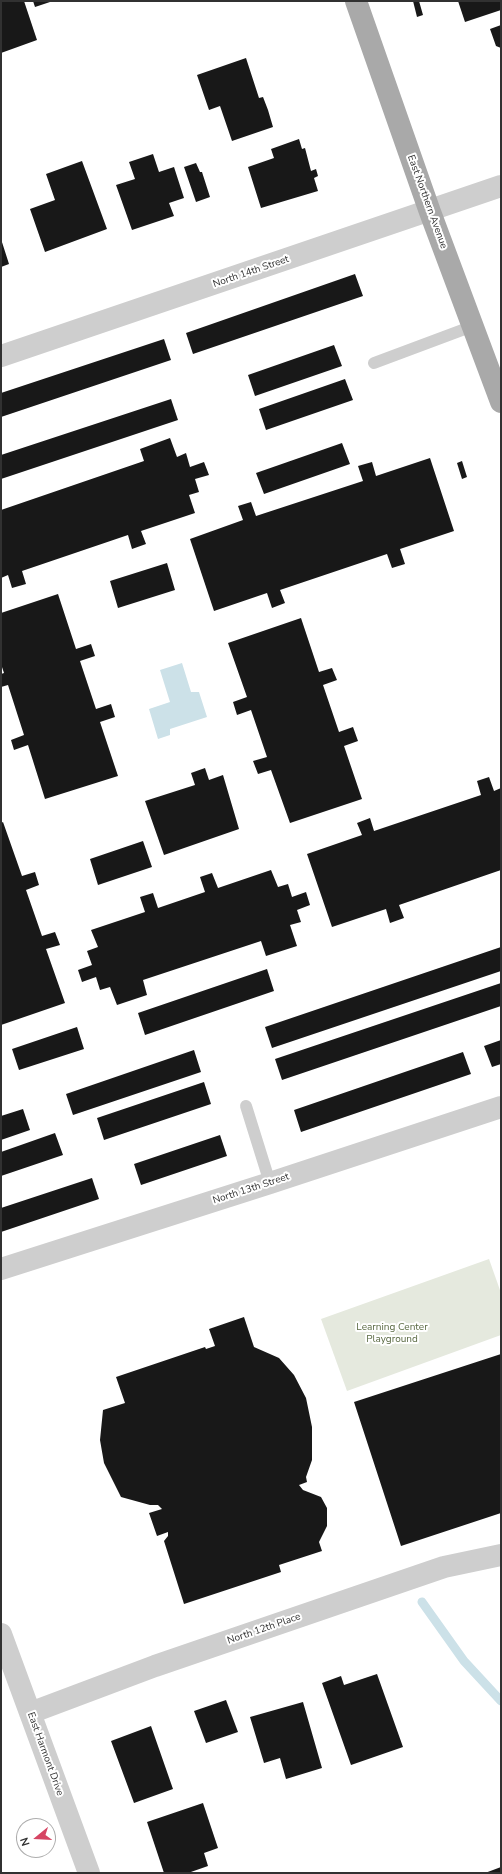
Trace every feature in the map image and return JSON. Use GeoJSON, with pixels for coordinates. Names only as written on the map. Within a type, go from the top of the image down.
{"type":"FeatureCollection","features":[{"type":"Feature","properties":{"kind":"main road","name":"East Northern Avenue"},"geometry":{"type":"LineString","coordinates":[[356,1],[430,212],[501,402]]}},
{"type":"Feature","properties":{"kind":"street","name":"North 14th Street"},"geometry":{"type":"LineString","coordinates":[[1,356],[430,212],[501,186]]}},
{"type":"Feature","properties":{"kind":"street","name":"North 13th Street"},"geometry":{"type":"LineString","coordinates":[[1,1269],[270,1184],[501,1107]]}},
{"type":"Feature","properties":{"kind":"street","name":"North 12th Place"},"geometry":{"type":"LineString","coordinates":[[30,1713],[155,1666],[444,1567],[501,1555]]}},
{"type":"Feature","properties":{"kind":"street","name":"East Harmont Drive"},"geometry":{"type":"LineString","coordinates":[[1,1634],[89,1873]]}},
{"type":"Feature","properties":{"kind":"lane"},"geometry":{"type":"LineString","coordinates":[[374,363],[473,326]]}},
{"type":"Feature","properties":{"kind":"lane"},"geometry":{"type":"LineString","coordinates":[[246,1106],[270,1184]]}},
{"type":"Feature","properties":{"kind":"green space","name":"Learning Center Playground"},"geometry":{"type":"Polygon","coordinates":[[[489,1259],[501,1293],[501,1335],[347,1391],[321,1319],[489,1259]]]}},
{"type":"Feature","properties":{"kind":"water"},"geometry":{"type":"Polygon","coordinates":[[[182,663],[191,692],[199,692],[207,717],[170,729],[170,735],[158,739],[149,709],[170,702],[160,670],[182,663]]]}},
{"type":"Feature","properties":{"kind":"building"},"geometry":{"type":"Polygon","coordinates":[[[1,1],[24,1],[37,40],[1,53],[1,1]]]}},
{"type":"Feature","properties":{"kind":"building"},"geometry":{"type":"Polygon","coordinates":[[[33,1],[53,1],[35,7],[33,1]]]}},
{"type":"Feature","properties":{"kind":"building"},"geometry":{"type":"Polygon","coordinates":[[[413,1],[419,1],[423,15],[417,17],[413,1]]]}},
{"type":"Feature","properties":{"kind":"building"},"geometry":{"type":"Polygon","coordinates":[[[458,1],[501,1],[501,10],[465,22],[458,1]]]}},
{"type":"Feature","properties":{"kind":"building"},"geometry":{"type":"Polygon","coordinates":[[[501,25],[501,48],[496,46],[490,29],[501,25]]]}},
{"type":"Feature","properties":{"kind":"building"},"geometry":{"type":"Polygon","coordinates":[[[246,58],[259,98],[263,97],[273,127],[232,141],[220,106],[209,110],[197,75],[246,58]]]}},
{"type":"Feature","properties":{"kind":"building"},"geometry":{"type":"Polygon","coordinates":[[[299,139],[302,149],[305,148],[311,171],[316,169],[318,176],[314,178],[318,191],[261,208],[248,167],[274,158],[271,149],[299,139]]]}},
{"type":"Feature","properties":{"kind":"building"},"geometry":{"type":"Polygon","coordinates":[[[153,154],[159,172],[174,167],[184,198],[169,203],[174,216],[132,230],[116,185],[135,179],[129,162],[153,154]]]}},
{"type":"Feature","properties":{"kind":"building"},"geometry":{"type":"Polygon","coordinates":[[[82,161],[107,229],[45,252],[30,209],[55,200],[46,174],[82,161]]]}},
{"type":"Feature","properties":{"kind":"building"},"geometry":{"type":"Polygon","coordinates":[[[196,163],[200,172],[202,172],[210,197],[196,202],[184,167],[196,163]]]}},
{"type":"Feature","properties":{"kind":"building"},"geometry":{"type":"Polygon","coordinates":[[[1,239],[9,264],[1,267],[1,239]]]}},
{"type":"Feature","properties":{"kind":"building"},"geometry":{"type":"Polygon","coordinates":[[[355,274],[363,296],[193,354],[186,333],[355,274]]]}},
{"type":"Feature","properties":{"kind":"building"},"geometry":{"type":"Polygon","coordinates":[[[164,339],[171,360],[1,417],[1,393],[164,339]]]}},
{"type":"Feature","properties":{"kind":"building"},"geometry":{"type":"Polygon","coordinates":[[[334,345],[342,366],[255,396],[248,375],[334,345]]]}},
{"type":"Feature","properties":{"kind":"building"},"geometry":{"type":"Polygon","coordinates":[[[345,379],[353,400],[266,430],[259,409],[345,379]]]}},
{"type":"Feature","properties":{"kind":"building"},"geometry":{"type":"Polygon","coordinates":[[[171,399],[178,420],[1,479],[1,455],[171,399]]]}},
{"type":"Feature","properties":{"kind":"building"},"geometry":{"type":"Polygon","coordinates":[[[170,438],[177,457],[186,453],[190,467],[204,462],[209,475],[195,479],[199,492],[189,495],[195,513],[141,531],[146,544],[132,549],[128,535],[22,571],[26,584],[12,588],[8,575],[1,578],[1,510],[144,461],[140,449],[170,438]]]}},
{"type":"Feature","properties":{"kind":"building"},"geometry":{"type":"Polygon","coordinates":[[[342,443],[350,464],[264,494],[256,473],[342,443]]]}},
{"type":"Feature","properties":{"kind":"building"},"geometry":{"type":"Polygon","coordinates":[[[430,458],[454,531],[400,549],[405,564],[392,568],[387,554],[280,590],[285,603],[272,608],[267,593],[214,611],[190,539],[243,520],[238,506],[251,502],[256,516],[363,481],[358,466],[372,462],[376,476],[430,458]]]}},
{"type":"Feature","properties":{"kind":"building"},"geometry":{"type":"Polygon","coordinates":[[[462,461],[467,477],[462,479],[457,463],[462,461]]]}},
{"type":"Feature","properties":{"kind":"building"},"geometry":{"type":"Polygon","coordinates":[[[167,563],[175,590],[118,608],[110,581],[167,563]]]}},
{"type":"Feature","properties":{"kind":"building"},"geometry":{"type":"Polygon","coordinates":[[[58,594],[76,649],[91,644],[95,656],[80,661],[96,709],[111,704],[115,717],[100,722],[118,776],[45,799],[28,745],[14,750],[11,740],[24,735],[8,685],[1,687],[1,674],[4,673],[1,664],[1,613],[58,594]]]}},
{"type":"Feature","properties":{"kind":"building"},"geometry":{"type":"Polygon","coordinates":[[[301,618],[319,672],[332,668],[337,680],[323,685],[339,732],[353,727],[358,741],[344,746],[362,799],[290,823],[271,770],[258,774],[253,761],[267,757],[251,710],[237,715],[233,702],[247,697],[228,643],[301,618]]]}},
{"type":"Feature","properties":{"kind":"building"},"geometry":{"type":"Polygon","coordinates":[[[205,768],[209,780],[223,775],[239,829],[164,855],[145,801],[195,785],[191,773],[205,768]]]}},
{"type":"Feature","properties":{"kind":"building"},"geometry":{"type":"Polygon","coordinates":[[[489,777],[494,791],[501,788],[501,870],[399,905],[404,918],[390,923],[386,909],[332,927],[307,854],[362,835],[357,823],[370,818],[374,831],[481,795],[477,781],[489,777]]]}},
{"type":"Feature","properties":{"kind":"building"},"geometry":{"type":"Polygon","coordinates":[[[3,822],[22,876],[35,872],[39,885],[26,890],[42,936],[55,932],[60,945],[46,949],[65,1003],[1,1025],[1,823],[3,822]]]}},
{"type":"Feature","properties":{"kind":"building"},"geometry":{"type":"Polygon","coordinates":[[[143,841],[152,867],[98,885],[90,859],[143,841]]]}},
{"type":"Feature","properties":{"kind":"building"},"geometry":{"type":"Polygon","coordinates":[[[271,870],[278,887],[288,884],[292,897],[306,892],[310,905],[297,910],[301,922],[290,925],[297,946],[266,956],[261,941],[143,980],[147,995],[117,1005],[110,987],[100,990],[96,977],[82,982],[78,970],[92,965],[87,951],[98,947],[91,930],[145,912],[140,897],[153,893],[158,908],[205,892],[200,877],[212,873],[218,888],[271,870]]]}},
{"type":"Feature","properties":{"kind":"building"},"geometry":{"type":"Polygon","coordinates":[[[501,947],[501,971],[272,1048],[265,1027],[501,947]]]}},
{"type":"Feature","properties":{"kind":"building"},"geometry":{"type":"Polygon","coordinates":[[[267,969],[274,991],[145,1035],[138,1013],[267,969]]]}},
{"type":"Feature","properties":{"kind":"building"},"geometry":{"type":"Polygon","coordinates":[[[501,983],[501,1006],[282,1080],[275,1059],[501,983]]]}},
{"type":"Feature","properties":{"kind":"building"},"geometry":{"type":"Polygon","coordinates":[[[77,1027],[84,1049],[19,1070],[12,1049],[77,1027]]]}},
{"type":"Feature","properties":{"kind":"building"},"geometry":{"type":"Polygon","coordinates":[[[501,1040],[501,1064],[492,1067],[484,1046],[501,1040]]]}},
{"type":"Feature","properties":{"kind":"building"},"geometry":{"type":"Polygon","coordinates":[[[194,1050],[201,1072],[73,1115],[66,1094],[194,1050]]]}},
{"type":"Feature","properties":{"kind":"building"},"geometry":{"type":"Polygon","coordinates":[[[463,1052],[471,1074],[301,1132],[294,1110],[463,1052]]]}},
{"type":"Feature","properties":{"kind":"building"},"geometry":{"type":"Polygon","coordinates":[[[204,1082],[211,1104],[104,1140],[97,1118],[204,1082]]]}},
{"type":"Feature","properties":{"kind":"building"},"geometry":{"type":"Polygon","coordinates":[[[23,1109],[30,1130],[1,1140],[1,1116],[23,1109]]]}},
{"type":"Feature","properties":{"kind":"building"},"geometry":{"type":"Polygon","coordinates":[[[55,1133],[63,1155],[1,1176],[1,1152],[55,1133]]]}},
{"type":"Feature","properties":{"kind":"building"},"geometry":{"type":"Polygon","coordinates":[[[220,1135],[227,1156],[141,1185],[134,1164],[220,1135]]]}},
{"type":"Feature","properties":{"kind":"building"},"geometry":{"type":"Polygon","coordinates":[[[92,1178],[99,1199],[1,1232],[1,1208],[92,1178]]]}},
{"type":"Feature","properties":{"kind":"building"},"geometry":{"type":"Polygon","coordinates":[[[244,1317],[254,1347],[279,1358],[294,1375],[306,1398],[312,1427],[312,1460],[306,1477],[307,1482],[299,1485],[303,1490],[321,1497],[327,1508],[327,1526],[319,1542],[322,1551],[279,1565],[281,1572],[184,1604],[164,1541],[168,1536],[168,1532],[157,1536],[149,1513],[162,1509],[158,1505],[150,1505],[121,1497],[104,1463],[100,1440],[103,1410],[125,1403],[116,1377],[205,1347],[206,1349],[215,1346],[209,1329],[244,1317]]]}},
{"type":"Feature","properties":{"kind":"building"},"geometry":{"type":"Polygon","coordinates":[[[501,1354],[501,1513],[401,1546],[354,1402],[501,1354]]]}},
{"type":"Feature","properties":{"kind":"building"},"geometry":{"type":"Polygon","coordinates":[[[377,1674],[403,1747],[351,1765],[322,1683],[341,1676],[344,1685],[377,1674]]]}},
{"type":"Feature","properties":{"kind":"building"},"geometry":{"type":"Polygon","coordinates":[[[226,1700],[238,1732],[206,1743],[194,1711],[226,1700]]]}},
{"type":"Feature","properties":{"kind":"building"},"geometry":{"type":"Polygon","coordinates":[[[303,1702],[322,1768],[286,1779],[280,1758],[264,1763],[250,1717],[303,1702]]]}},
{"type":"Feature","properties":{"kind":"building"},"geometry":{"type":"Polygon","coordinates":[[[151,1726],[173,1789],[134,1803],[111,1741],[151,1726]]]}},
{"type":"Feature","properties":{"kind":"building"},"geometry":{"type":"Polygon","coordinates":[[[203,1803],[218,1848],[204,1853],[208,1866],[188,1873],[164,1873],[147,1822],[203,1803]]]}},
{"type":"Feature","properties":{"kind":"building"},"geometry":{"type":"Polygon","coordinates":[[[501,1867],[501,1873],[485,1873],[501,1867]]]}},
{"type":"Feature","properties":{"kind":"waterway"},"geometry":{"type":"LineString","coordinates":[[422,1602],[464,1661],[501,1701]]}}]}
